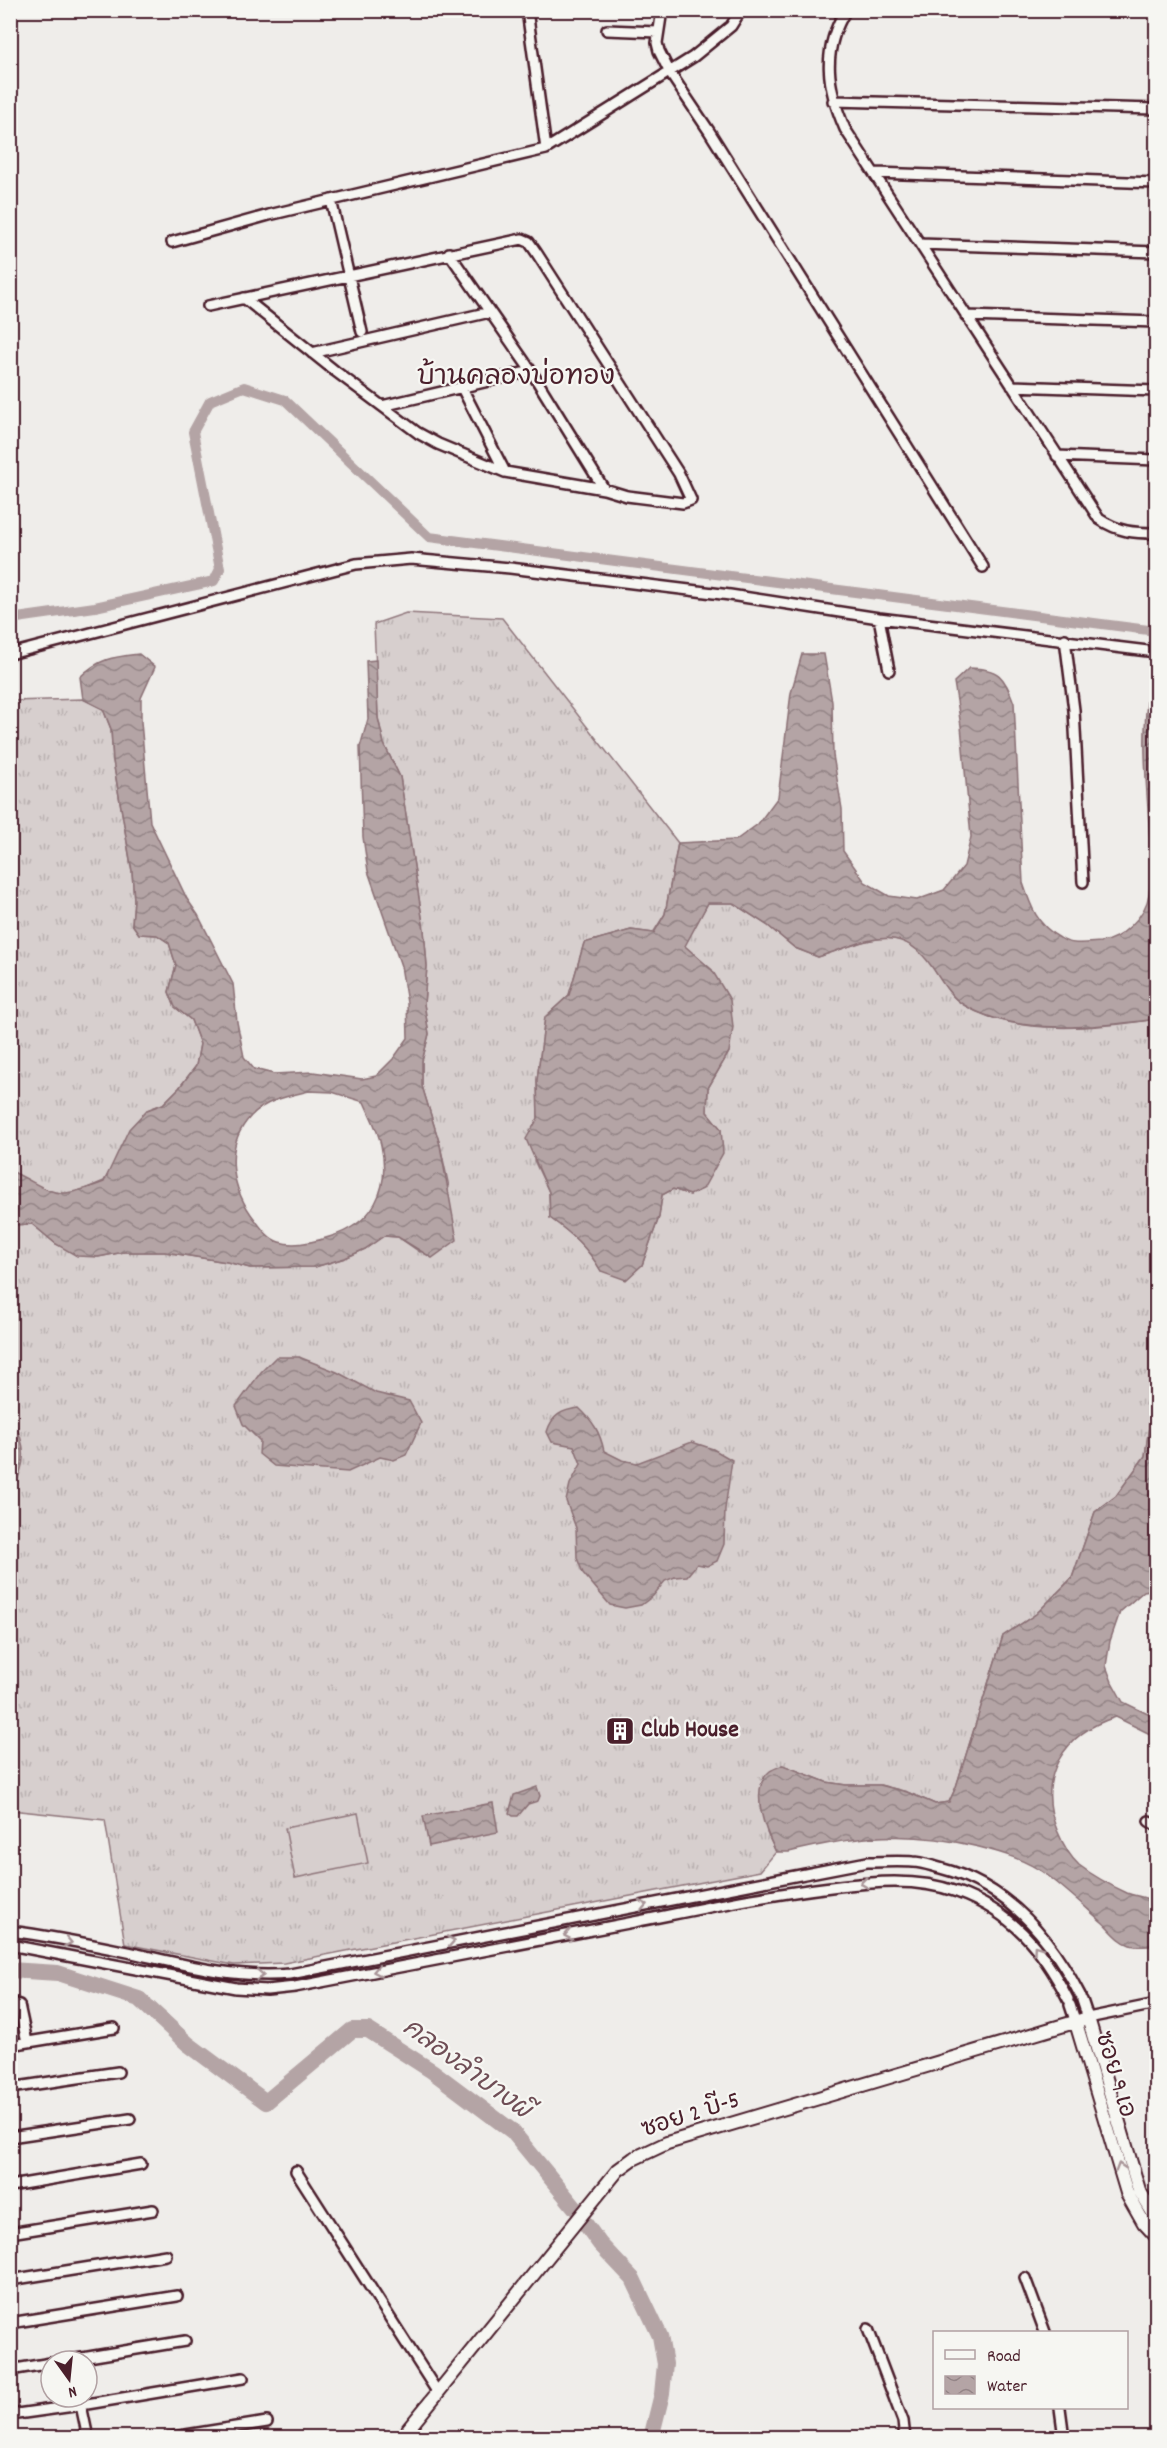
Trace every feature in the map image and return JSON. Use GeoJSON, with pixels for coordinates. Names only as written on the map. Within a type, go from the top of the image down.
{"type":"FeatureCollection","features":[{"type":"Feature","properties":{"kind":"street"},"geometry":{"type":"LineString","coordinates":[[527,10],[546,149]]}},
{"type":"Feature","properties":{"kind":"street"},"geometry":{"type":"LineString","coordinates":[[662,10],[658,32],[659,51],[670,73],[709,131],[983,567]]}},
{"type":"Feature","properties":{"kind":"street"},"geometry":{"type":"LineString","coordinates":[[172,242],[269,215],[546,149],[670,73],[731,26],[741,10]]}},
{"type":"Feature","properties":{"kind":"street"},"geometry":{"type":"LineString","coordinates":[[846,10],[834,31],[830,52],[833,101],[845,129],[1099,519],[1115,529],[1137,533],[1156,533]]}},
{"type":"Feature","properties":{"kind":"street"},"geometry":{"type":"LineString","coordinates":[[607,30],[658,32]]}},
{"type":"Feature","properties":{"kind":"street"},"geometry":{"type":"LineString","coordinates":[[833,101],[1156,109]]}},
{"type":"Feature","properties":{"kind":"street"},"geometry":{"type":"LineString","coordinates":[[875,173],[1156,183]]}},
{"type":"Feature","properties":{"kind":"street"},"geometry":{"type":"LineString","coordinates":[[331,201],[362,332]]}},
{"type":"Feature","properties":{"kind":"street"},"geometry":{"type":"LineString","coordinates":[[207,306],[449,253],[522,239],[529,242],[679,474],[691,500],[683,503],[627,496],[604,489],[505,472],[438,444],[418,434],[244,298]]}},
{"type":"Feature","properties":{"kind":"street"},"geometry":{"type":"LineString","coordinates":[[920,244],[1156,252]]}},
{"type":"Feature","properties":{"kind":"street"},"geometry":{"type":"LineString","coordinates":[[449,253],[531,371],[604,489]]}},
{"type":"Feature","properties":{"kind":"street"},"geometry":{"type":"LineString","coordinates":[[312,353],[490,312]]}},
{"type":"Feature","properties":{"kind":"street"},"geometry":{"type":"LineString","coordinates":[[966,316],[1156,322]]}},
{"type":"Feature","properties":{"kind":"street"},"geometry":{"type":"LineString","coordinates":[[382,406],[531,371]]}},
{"type":"Feature","properties":{"kind":"street"},"geometry":{"type":"LineString","coordinates":[[1012,386],[1156,391]]}},
{"type":"Feature","properties":{"kind":"street"},"geometry":{"type":"LineString","coordinates":[[462,388],[505,472]]}},
{"type":"Feature","properties":{"kind":"street"},"geometry":{"type":"LineString","coordinates":[[1057,456],[1156,460]]}},
{"type":"Feature","properties":{"kind":"street"},"geometry":{"type":"LineString","coordinates":[[10,654],[345,567],[387,560],[430,560],[510,568],[730,595],[879,618],[1156,651]]}},
{"type":"Feature","properties":{"kind":"street"},"geometry":{"type":"LineString","coordinates":[[879,618],[889,670]]}},
{"type":"Feature","properties":{"kind":"street"},"geometry":{"type":"LineString","coordinates":[[1065,639],[1074,711],[1083,882]]}},
{"type":"Feature","properties":{"kind":"street"},"geometry":{"type":"LineString","coordinates":[[10,1931],[128,1952],[200,1969],[266,1976],[299,1972],[867,1862],[915,1862],[955,1872],[995,1890],[1037,1928],[1064,1963],[1081,1998],[1082,2020]]}},
{"type":"Feature","properties":{"kind":"street"},"geometry":{"type":"LineString","coordinates":[[10,1945],[236,1988],[267,1990],[316,1983],[783,1893],[875,1882],[918,1883],[956,1891],[994,1908],[1029,1938],[1056,1976],[1069,2002],[1082,2020]]}},
{"type":"Feature","properties":{"kind":"street"},"geometry":{"type":"LineString","coordinates":[[10,2002],[19,2005],[27,2042]]}},
{"type":"Feature","properties":{"kind":"street"},"geometry":{"type":"LineString","coordinates":[[1082,2020],[1156,2004]]}},
{"type":"Feature","properties":{"kind":"street","name":"ซอย 9 เอ"},"geometry":{"type":"LineString","coordinates":[[1082,2020],[1133,2192],[1144,2223],[1156,2236]]}},
{"type":"Feature","properties":{"kind":"street","name":"ซอย 2 บี-5"},"geometry":{"type":"LineString","coordinates":[[401,2438],[618,2170],[633,2159],[666,2143],[1082,2020]]}},
{"type":"Feature","properties":{"kind":"street"},"geometry":{"type":"LineString","coordinates":[[10,2045],[114,2028]]}},
{"type":"Feature","properties":{"kind":"street"},"geometry":{"type":"LineString","coordinates":[[10,2088],[118,2072]]}},
{"type":"Feature","properties":{"kind":"street"},"geometry":{"type":"LineString","coordinates":[[10,2138],[130,2119]]}},
{"type":"Feature","properties":{"kind":"street"},"geometry":{"type":"LineString","coordinates":[[10,2186],[141,2164]]}},
{"type":"Feature","properties":{"kind":"street"},"geometry":{"type":"LineString","coordinates":[[296,2171],[438,2393]]}},
{"type":"Feature","properties":{"kind":"street","name":"ซอย 9 เอ"},"geometry":{"type":"LineString","coordinates":[[1133,2192],[1156,2218]]}},
{"type":"Feature","properties":{"kind":"street"},"geometry":{"type":"LineString","coordinates":[[10,2233],[153,2210]]}},
{"type":"Feature","properties":{"kind":"street"},"geometry":{"type":"LineString","coordinates":[[10,2280],[166,2255]]}},
{"type":"Feature","properties":{"kind":"street"},"geometry":{"type":"LineString","coordinates":[[1025,2278],[1045,2331]]}},
{"type":"Feature","properties":{"kind":"street"},"geometry":{"type":"LineString","coordinates":[[10,2323],[177,2296]]}},
{"type":"Feature","properties":{"kind":"street"},"geometry":{"type":"LineString","coordinates":[[868,2329],[903,2421],[905,2438]]}},
{"type":"Feature","properties":{"kind":"street"},"geometry":{"type":"LineString","coordinates":[[99,2355],[185,2341]]}},
{"type":"Feature","properties":{"kind":"street"},"geometry":{"type":"LineString","coordinates":[[10,2370],[39,2365]]}},
{"type":"Feature","properties":{"kind":"street"},"geometry":{"type":"LineString","coordinates":[[99,2403],[243,2378]]}},
{"type":"Feature","properties":{"kind":"street"},"geometry":{"type":"LineString","coordinates":[[10,2415],[57,2409]]}},
{"type":"Feature","properties":{"kind":"street"},"geometry":{"type":"LineString","coordinates":[[82,2409],[88,2438]]}},
{"type":"Feature","properties":{"kind":"street"},"geometry":{"type":"LineString","coordinates":[[1060,2409],[1064,2438]]}},
{"type":"Feature","properties":{"kind":"street"},"geometry":{"type":"LineString","coordinates":[[167,2438],[267,2422]]}},
{"type":"Feature","properties":{"kind":"green space"},"geometry":{"type":"Polygon","coordinates":[[[406,613],[502,618],[678,843],[665,914],[653,933],[631,930],[584,943],[569,995],[545,1017],[537,1080],[538,1118],[534,1160],[549,1192],[550,1218],[578,1242],[601,1271],[642,1265],[659,1217],[662,1195],[673,1189],[690,1195],[721,1129],[707,1112],[708,1088],[729,1052],[712,970],[684,946],[708,903],[733,903],[767,925],[795,948],[818,957],[864,941],[893,939],[906,943],[919,951],[950,992],[964,1005],[1008,1022],[1033,1026],[1084,1027],[1156,1019],[1156,1404],[1151,1412],[1145,1456],[1116,1496],[1095,1512],[1072,1578],[1036,1614],[1003,1636],[956,1787],[949,1802],[935,1804],[907,1792],[880,1785],[846,1785],[826,1782],[782,1765],[767,1833],[776,1852],[760,1871],[284,1963],[234,1965],[125,1944],[105,1820],[11,1810],[10,1492],[17,1481],[18,1430],[11,1417],[11,1225],[32,1224],[56,1244],[98,1257],[124,1252],[165,1252],[250,1268],[315,1267],[365,1249],[383,1236],[398,1237],[420,1252],[449,1187],[440,1145],[422,1086],[422,1061],[429,1034],[424,1004],[427,966],[424,930],[400,777],[384,744],[378,718],[374,624],[406,613]]]}},
{"type":"Feature","properties":{"kind":"green space"},"geometry":{"type":"Polygon","coordinates":[[[83,699],[103,709],[111,729],[113,761],[132,871],[134,900],[132,924],[139,934],[157,935],[169,943],[176,965],[169,992],[175,1007],[191,1020],[200,1044],[196,1066],[163,1104],[147,1110],[104,1181],[75,1193],[58,1194],[40,1188],[11,1171],[11,701],[83,699]]]}},
{"type":"Feature","properties":{"kind":"green space"},"geometry":{"type":"Polygon","coordinates":[[[358,1813],[368,1863],[295,1878],[285,1828],[358,1813]]]}},
{"type":"Feature","properties":{"kind":"water"},"geometry":{"type":"Polygon","coordinates":[[[139,654],[155,667],[141,698],[150,822],[187,899],[198,915],[233,984],[244,1057],[254,1069],[274,1074],[313,1072],[362,1079],[376,1076],[393,1059],[408,1038],[407,1003],[401,966],[368,871],[363,837],[360,747],[368,719],[366,661],[376,660],[378,718],[384,744],[400,777],[424,930],[427,966],[424,1004],[429,1034],[422,1061],[422,1086],[440,1145],[457,1240],[432,1258],[398,1237],[384,1236],[365,1249],[345,1258],[315,1267],[250,1268],[165,1252],[124,1252],[98,1257],[77,1256],[56,1244],[32,1224],[11,1225],[11,1171],[55,1192],[74,1192],[104,1182],[129,1129],[147,1110],[163,1104],[196,1066],[200,1044],[191,1020],[175,1007],[169,992],[176,965],[169,943],[157,935],[139,934],[132,924],[134,900],[132,871],[113,761],[111,729],[103,709],[83,699],[80,677],[87,671],[101,662],[139,654]],[[309,1091],[270,1102],[251,1116],[236,1141],[234,1169],[241,1196],[263,1230],[279,1242],[304,1243],[344,1231],[367,1214],[381,1190],[383,1161],[381,1145],[364,1102],[332,1092],[309,1091]]]}},
{"type":"Feature","properties":{"kind":"water"},"geometry":{"type":"Polygon","coordinates":[[[802,654],[824,654],[832,702],[833,755],[842,809],[843,851],[865,882],[889,896],[917,900],[944,890],[964,866],[971,837],[961,726],[954,682],[969,668],[979,668],[999,675],[1007,686],[1014,703],[1023,883],[1032,908],[1040,921],[1052,933],[1065,941],[1074,943],[1100,942],[1116,937],[1131,926],[1147,902],[1151,869],[1145,727],[1149,689],[1156,691],[1156,1019],[1084,1027],[1033,1026],[1008,1022],[964,1005],[950,992],[919,952],[906,943],[893,939],[879,939],[818,957],[795,948],[767,925],[733,903],[708,903],[685,946],[712,970],[730,1000],[733,1027],[729,1052],[708,1088],[707,1112],[721,1129],[723,1153],[703,1189],[690,1195],[673,1189],[662,1195],[659,1217],[642,1265],[626,1280],[601,1271],[578,1242],[550,1218],[549,1192],[526,1139],[538,1118],[537,1080],[545,1017],[569,995],[584,943],[631,930],[654,933],[665,914],[678,843],[736,840],[758,824],[778,797],[791,693],[802,654]]]}},
{"type":"Feature","properties":{"kind":"water"},"geometry":{"type":"Polygon","coordinates":[[[276,1357],[299,1357],[337,1372],[376,1393],[409,1401],[421,1423],[406,1455],[394,1460],[380,1457],[348,1472],[274,1466],[259,1454],[260,1441],[243,1424],[236,1406],[261,1372],[276,1357]]]}},
{"type":"Feature","properties":{"kind":"water"},"geometry":{"type":"Polygon","coordinates":[[[1156,1404],[1156,1589],[1144,1591],[1120,1612],[1110,1641],[1106,1666],[1123,1702],[1156,1718],[1156,1737],[1116,1717],[1097,1724],[1081,1734],[1059,1760],[1052,1776],[1050,1793],[1051,1811],[1057,1830],[1066,1849],[1076,1862],[1115,1887],[1150,1899],[1156,1904],[1156,1940],[1153,1946],[1136,1946],[1126,1943],[1054,1880],[1039,1870],[1014,1858],[979,1847],[930,1838],[884,1837],[861,1838],[789,1852],[776,1852],[761,1811],[760,1788],[770,1771],[783,1765],[826,1782],[846,1785],[880,1785],[907,1792],[935,1804],[949,1802],[956,1787],[1003,1636],[1036,1614],[1072,1578],[1095,1512],[1116,1496],[1145,1456],[1151,1412],[1156,1404]]]}},
{"type":"Feature","properties":{"kind":"water"},"geometry":{"type":"Polygon","coordinates":[[[579,1408],[595,1427],[604,1451],[622,1460],[637,1463],[692,1442],[713,1449],[732,1460],[725,1509],[724,1544],[717,1561],[707,1566],[697,1564],[687,1576],[665,1581],[653,1596],[641,1605],[625,1608],[610,1605],[583,1573],[577,1558],[576,1528],[566,1501],[570,1484],[581,1464],[574,1446],[552,1442],[547,1432],[558,1414],[579,1408]]]}},
{"type":"Feature","properties":{"kind":"water"},"geometry":{"type":"Polygon","coordinates":[[[11,1417],[23,1446],[23,1464],[11,1492],[11,1417]]]}},
{"type":"Feature","properties":{"kind":"water"},"geometry":{"type":"Polygon","coordinates":[[[537,1787],[540,1796],[538,1801],[528,1804],[518,1816],[509,1813],[514,1795],[537,1787]]]}},
{"type":"Feature","properties":{"kind":"water"},"geometry":{"type":"Polygon","coordinates":[[[493,1803],[498,1832],[429,1846],[423,1816],[493,1803]]]}},
{"type":"Feature","properties":{"kind":"waterway"},"geometry":{"type":"LineString","coordinates":[[10,619],[95,607],[214,581],[220,569],[193,432],[210,401],[244,387],[285,400],[429,537],[1156,631]]}},
{"type":"Feature","properties":{"kind":"waterway"},"geometry":{"type":"LineString","coordinates":[[10,1970],[58,1973],[139,1999],[188,2044],[266,2102],[352,2030],[368,2030],[432,2071],[512,2131],[576,2209]]}},
{"type":"Feature","properties":{"kind":"waterway","name":"คลองลำบางผี"},"geometry":{"type":"LineString","coordinates":[[584,2222],[600,2244],[633,2279],[660,2336],[665,2364],[662,2394],[651,2438]]}},
{"type":"Feature","properties":{"kind":"place","name":"Club House"},"geometry":{"type":"Point","coordinates":[620,1731]}},
{"type":"Feature","properties":{"kind":"district","name":"บ้านคลองบ่อทอง"},"geometry":{"type":"Point","coordinates":[516,378]}}]}
